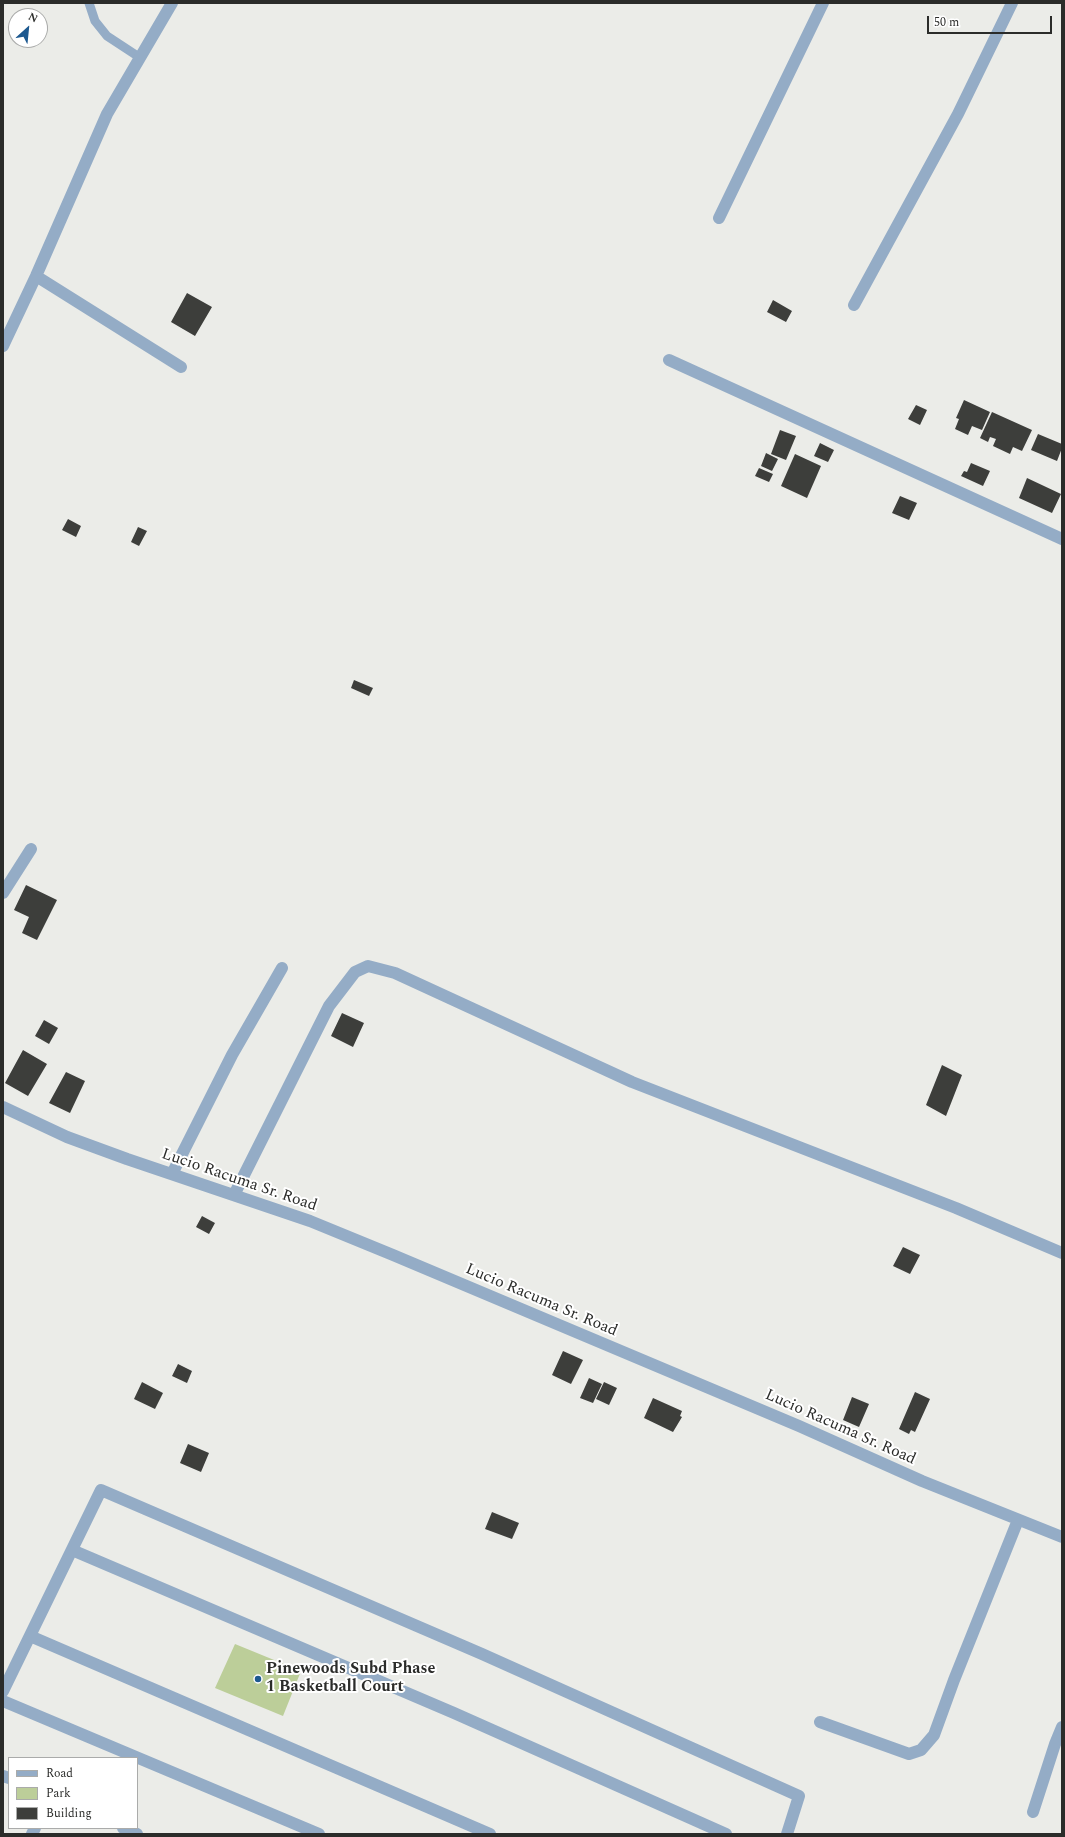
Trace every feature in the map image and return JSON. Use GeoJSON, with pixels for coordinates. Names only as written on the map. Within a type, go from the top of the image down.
{"type":"FeatureCollection","features":[{"type":"Feature","properties":{"kind":"street"},"geometry":{"type":"LineString","coordinates":[[3,346],[36,276],[107,114],[172,3]]}},
{"type":"Feature","properties":{"kind":"street"},"geometry":{"type":"LineString","coordinates":[[718,218],[823,3]]}},
{"type":"Feature","properties":{"kind":"street"},"geometry":{"type":"LineString","coordinates":[[854,305],[958,114],[1012,3]]}},
{"type":"Feature","properties":{"kind":"street"},"geometry":{"type":"LineString","coordinates":[[36,276],[181,367]]}},
{"type":"Feature","properties":{"kind":"street"},"geometry":{"type":"LineString","coordinates":[[669,360],[1062,539]]}},
{"type":"Feature","properties":{"kind":"street"},"geometry":{"type":"LineString","coordinates":[[3,893],[31,849]]}},
{"type":"Feature","properties":{"kind":"street"},"geometry":{"type":"LineString","coordinates":[[234,1195],[329,1006],[355,972],[368,966],[396,973],[632,1082],[956,1208],[1062,1253]]}},
{"type":"Feature","properties":{"kind":"street"},"geometry":{"type":"LineString","coordinates":[[172,1174],[229,1061],[282,968]]}},
{"type":"Feature","properties":{"kind":"street","name":"Lucio Racuma Sr. Road"},"geometry":{"type":"LineString","coordinates":[[3,1107],[66,1137],[127,1160],[310,1221],[799,1426],[922,1481],[1062,1537]]}},
{"type":"Feature","properties":{"kind":"street"},"geometry":{"type":"LineString","coordinates":[[3,1691],[101,1490],[474,1651],[799,1796],[787,1834]]}},
{"type":"Feature","properties":{"kind":"street"},"geometry":{"type":"LineString","coordinates":[[820,1722],[909,1754],[921,1750],[934,1735],[954,1680],[1018,1520]]}},
{"type":"Feature","properties":{"kind":"street"},"geometry":{"type":"LineString","coordinates":[[72,1550],[454,1713],[726,1834]]}},
{"type":"Feature","properties":{"kind":"street"},"geometry":{"type":"LineString","coordinates":[[30,1636],[490,1834]]}},
{"type":"Feature","properties":{"kind":"street"},"geometry":{"type":"LineString","coordinates":[[3,1701],[136,1757]]}},
{"type":"Feature","properties":{"kind":"street"},"geometry":{"type":"LineString","coordinates":[[1033,1812],[1062,1727]]}},
{"type":"Feature","properties":{"kind":"street"},"geometry":{"type":"LineString","coordinates":[[138,1758],[319,1834]]}},
{"type":"Feature","properties":{"kind":"street"},"geometry":{"type":"LineString","coordinates":[[125,1829],[136,1834]]}},
{"type":"Feature","properties":{"kind":"lane"},"geometry":{"type":"LineString","coordinates":[[89,3],[95,21],[107,36],[139,57]]}},
{"type":"Feature","properties":{"kind":"green space","name":"Pinewoods Subd Phase 1 Basketball Court"},"geometry":{"type":"Polygon","coordinates":[[[235,1644],[301,1671],[283,1716],[215,1688],[235,1644]]]}},
{"type":"Feature","properties":{"kind":"building"},"geometry":{"type":"Polygon","coordinates":[[[187,293],[212,307],[195,336],[171,322],[187,293]]]}},
{"type":"Feature","properties":{"kind":"building"},"geometry":{"type":"Polygon","coordinates":[[[773,300],[792,311],[786,322],[767,312],[773,300]]]}},
{"type":"Feature","properties":{"kind":"building"},"geometry":{"type":"Polygon","coordinates":[[[964,400],[990,412],[982,430],[972,426],[968,435],[955,429],[959,419],[956,418],[964,400]]]}},
{"type":"Feature","properties":{"kind":"building"},"geometry":{"type":"Polygon","coordinates":[[[916,405],[927,410],[920,425],[908,419],[916,405]]]}},
{"type":"Feature","properties":{"kind":"building"},"geometry":{"type":"Polygon","coordinates":[[[992,412],[1032,430],[1022,451],[1013,447],[1010,454],[993,446],[996,439],[990,437],[988,442],[980,438],[992,412]]]}},
{"type":"Feature","properties":{"kind":"building"},"geometry":{"type":"Polygon","coordinates":[[[780,430],[796,436],[786,460],[771,454],[780,430]]]}},
{"type":"Feature","properties":{"kind":"building"},"geometry":{"type":"Polygon","coordinates":[[[1038,434],[1062,444],[1057,461],[1031,450],[1038,434]]]}},
{"type":"Feature","properties":{"kind":"building"},"geometry":{"type":"Polygon","coordinates":[[[820,443],[834,450],[828,462],[814,456],[820,443]]]}},
{"type":"Feature","properties":{"kind":"building"},"geometry":{"type":"Polygon","coordinates":[[[766,453],[778,459],[772,471],[761,466],[766,453]]]}},
{"type":"Feature","properties":{"kind":"building"},"geometry":{"type":"Polygon","coordinates":[[[795,454],[821,466],[807,498],[781,486],[795,454]]]}},
{"type":"Feature","properties":{"kind":"building"},"geometry":{"type":"Polygon","coordinates":[[[971,463],[990,471],[983,486],[961,476],[964,471],[967,472],[971,463]]]}},
{"type":"Feature","properties":{"kind":"building"},"geometry":{"type":"Polygon","coordinates":[[[759,468],[773,474],[769,482],[755,476],[759,468]]]}},
{"type":"Feature","properties":{"kind":"building"},"geometry":{"type":"Polygon","coordinates":[[[1027,478],[1061,494],[1052,513],[1019,498],[1027,478]]]}},
{"type":"Feature","properties":{"kind":"building"},"geometry":{"type":"Polygon","coordinates":[[[900,496],[917,503],[909,520],[892,513],[900,496]]]}},
{"type":"Feature","properties":{"kind":"building"},"geometry":{"type":"Polygon","coordinates":[[[68,519],[81,526],[76,537],[62,530],[68,519]]]}},
{"type":"Feature","properties":{"kind":"building"},"geometry":{"type":"Polygon","coordinates":[[[138,527],[147,531],[139,546],[131,542],[138,527]]]}},
{"type":"Feature","properties":{"kind":"building"},"geometry":{"type":"Polygon","coordinates":[[[354,680],[373,688],[369,696],[351,688],[354,680]]]}},
{"type":"Feature","properties":{"kind":"building"},"geometry":{"type":"Polygon","coordinates":[[[26,885],[57,900],[37,940],[22,933],[29,917],[14,910],[26,885]]]}},
{"type":"Feature","properties":{"kind":"building"},"geometry":{"type":"Polygon","coordinates":[[[342,1013],[364,1023],[353,1047],[331,1036],[342,1013]]]}},
{"type":"Feature","properties":{"kind":"building"},"geometry":{"type":"Polygon","coordinates":[[[44,1020],[58,1028],[49,1044],[35,1036],[44,1020]]]}},
{"type":"Feature","properties":{"kind":"building"},"geometry":{"type":"Polygon","coordinates":[[[23,1050],[47,1064],[28,1096],[5,1083],[23,1050]]]}},
{"type":"Feature","properties":{"kind":"building"},"geometry":{"type":"Polygon","coordinates":[[[942,1065],[962,1075],[946,1116],[926,1105],[942,1065]]]}},
{"type":"Feature","properties":{"kind":"building"},"geometry":{"type":"Polygon","coordinates":[[[66,1072],[85,1081],[70,1113],[49,1103],[66,1072]]]}},
{"type":"Feature","properties":{"kind":"building"},"geometry":{"type":"Polygon","coordinates":[[[202,1216],[215,1223],[209,1234],[196,1227],[202,1216]]]}},
{"type":"Feature","properties":{"kind":"building"},"geometry":{"type":"Polygon","coordinates":[[[903,1247],[920,1255],[910,1274],[893,1266],[903,1247]]]}},
{"type":"Feature","properties":{"kind":"building"},"geometry":{"type":"Polygon","coordinates":[[[563,1351],[583,1360],[571,1384],[552,1375],[563,1351]]]}},
{"type":"Feature","properties":{"kind":"building"},"geometry":{"type":"Polygon","coordinates":[[[178,1364],[192,1371],[187,1383],[172,1376],[178,1364]]]}},
{"type":"Feature","properties":{"kind":"building"},"geometry":{"type":"Polygon","coordinates":[[[589,1378],[602,1384],[593,1403],[580,1398],[589,1378]]]}},
{"type":"Feature","properties":{"kind":"building"},"geometry":{"type":"Polygon","coordinates":[[[142,1382],[163,1393],[155,1409],[134,1399],[142,1382]]]}},
{"type":"Feature","properties":{"kind":"building"},"geometry":{"type":"Polygon","coordinates":[[[604,1382],[617,1388],[609,1405],[596,1399],[604,1382]]]}},
{"type":"Feature","properties":{"kind":"building"},"geometry":{"type":"Polygon","coordinates":[[[915,1392],[930,1399],[915,1432],[911,1430],[909,1434],[899,1429],[915,1392]]]}},
{"type":"Feature","properties":{"kind":"building"},"geometry":{"type":"Polygon","coordinates":[[[852,1397],[869,1404],[859,1427],[843,1420],[852,1397]]]}},
{"type":"Feature","properties":{"kind":"building"},"geometry":{"type":"Polygon","coordinates":[[[653,1398],[682,1411],[680,1416],[682,1417],[673,1432],[644,1418],[653,1398]]]}},
{"type":"Feature","properties":{"kind":"building"},"geometry":{"type":"Polygon","coordinates":[[[188,1444],[209,1453],[201,1472],[180,1463],[188,1444]]]}},
{"type":"Feature","properties":{"kind":"building"},"geometry":{"type":"Polygon","coordinates":[[[492,1512],[519,1523],[512,1539],[485,1529],[492,1512]]]}},
{"type":"Feature","properties":{"kind":"place","name":"Pinewoods Subd Phase 1 Basketball Court"},"geometry":{"type":"Point","coordinates":[258,1679]}}]}
